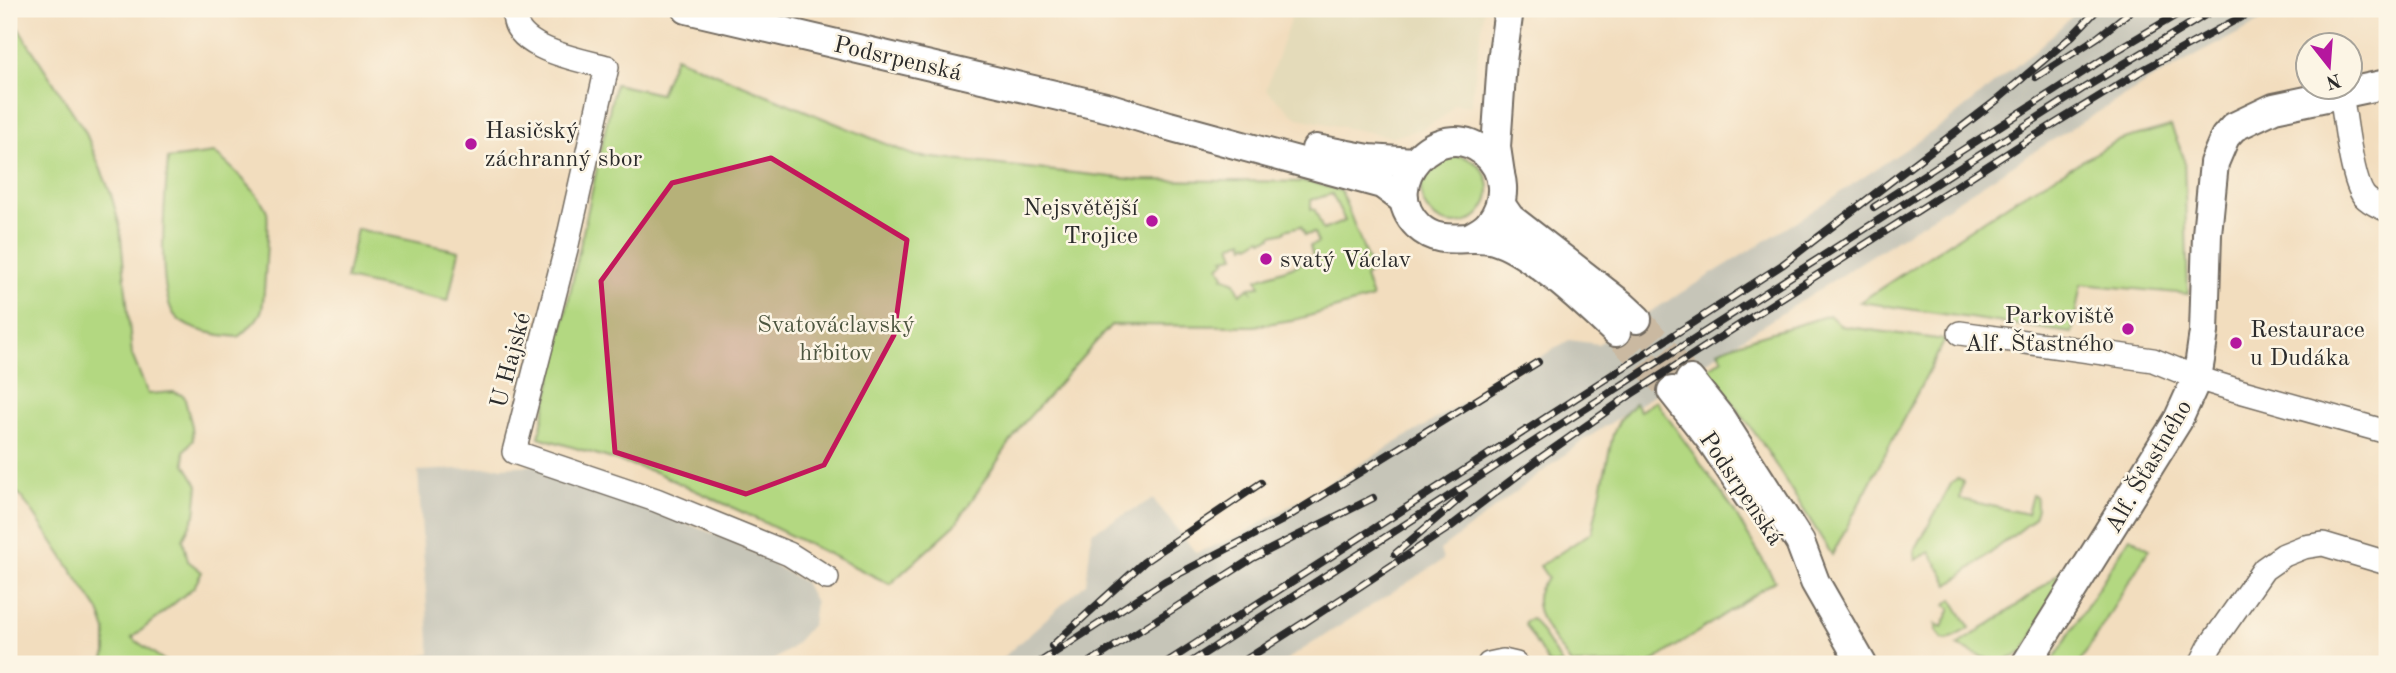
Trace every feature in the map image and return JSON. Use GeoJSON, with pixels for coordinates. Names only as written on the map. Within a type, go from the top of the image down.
{"type":"FeatureCollection","features":[{"type":"Feature","properties":{"kind":"main road","name":"Podsrpenská"},"geometry":{"type":"LineString","coordinates":[[687,9],[1110,108],[1193,122],[1369,159],[1414,162]]}},
{"type":"Feature","properties":{"kind":"main road"},"geometry":{"type":"LineString","coordinates":[[1469,238],[1489,225],[1501,205],[1503,191],[1496,147],[1509,9]]}},
{"type":"Feature","properties":{"kind":"main road"},"geometry":{"type":"LineString","coordinates":[[1404,200],[1404,183],[1421,154],[1435,145],[1454,142],[1468,136],[1484,124],[1489,115],[1502,61]]}},
{"type":"Feature","properties":{"kind":"main road"},"geometry":{"type":"LineString","coordinates":[[2364,88],[2387,84]]}},
{"type":"Feature","properties":{"kind":"main road","name":"Alf. Šťastného"},"geometry":{"type":"LineString","coordinates":[[2026,664],[2178,420],[2197,378],[2204,332],[2207,234],[2214,163],[2221,144],[2234,127],[2274,108],[2301,102]]}},
{"type":"Feature","properties":{"kind":"main road","name":"Podsrpenská"},"geometry":{"type":"LineString","coordinates":[[1110,108],[1382,184],[1404,200],[1417,225],[1428,234],[1448,240],[1493,240],[1516,250],[1627,326],[1622,305],[1510,218],[1501,205]]}},
{"type":"Feature","properties":{"kind":"main road"},"geometry":{"type":"LineString","coordinates":[[1454,142],[1468,144],[1482,151],[1494,162],[1501,177]]}},
{"type":"Feature","properties":{"kind":"main road","name":"Podsrpenská"},"geometry":{"type":"LineString","coordinates":[[1681,386],[1721,419],[1766,487],[1800,542],[1815,582],[1862,664]]}},
{"type":"Feature","properties":{"kind":"street","name":"U Hajské"},"geometry":{"type":"LineString","coordinates":[[515,9],[514,15],[524,37],[550,52],[607,67],[566,249],[514,452],[656,500],[789,554],[827,578]]}},
{"type":"Feature","properties":{"kind":"street"},"geometry":{"type":"LineString","coordinates":[[2343,102],[2357,180],[2363,195],[2372,204],[2387,210]]}},
{"type":"Feature","properties":{"kind":"street"},"geometry":{"type":"LineString","coordinates":[[1961,333],[2153,360],[2197,378],[2387,432]]}},
{"type":"Feature","properties":{"kind":"street"},"geometry":{"type":"LineString","coordinates":[[2201,664],[2210,646],[2264,569],[2284,555],[2304,547],[2323,544],[2387,564]]}},
{"type":"Feature","properties":{"kind":"street"},"geometry":{"type":"LineString","coordinates":[[1489,664],[1503,661],[1517,664]]}},
{"type":"Feature","properties":{"kind":"highlighted area"},"geometry":{"type":"Polygon","coordinates":[[[771,158],[907,240],[894,335],[824,465],[746,494],[615,452],[601,281],[672,183],[771,158]]]}},
{"type":"Feature","properties":{"kind":"shaded area"},"geometry":{"type":"Polygon","coordinates":[[[1294,9],[1484,9],[1471,106],[1454,104],[1440,119],[1421,129],[1393,137],[1298,118],[1266,90],[1294,9]]]}},
{"type":"Feature","properties":{"kind":"shaded area"},"geometry":{"type":"Polygon","coordinates":[[[2080,9],[2283,9],[2147,82],[2035,151],[1584,440],[1440,550],[1443,560],[1280,664],[996,664],[1086,583],[1092,532],[1153,499],[1196,553],[1241,535],[1569,340],[1598,344],[1791,225],[1944,124],[2031,54],[2080,9]]]}},
{"type":"Feature","properties":{"kind":"shaded area"},"geometry":{"type":"Polygon","coordinates":[[[537,465],[732,541],[804,582],[815,602],[812,624],[792,647],[768,664],[383,664],[430,654],[418,471],[537,465]]]}},
{"type":"Feature","properties":{"kind":"green space"},"geometry":{"type":"Polygon","coordinates":[[[9,14],[85,131],[111,194],[120,227],[132,355],[148,394],[174,392],[184,396],[192,426],[193,440],[184,451],[185,464],[198,485],[195,515],[183,539],[188,561],[202,572],[194,587],[132,638],[169,664],[102,664],[106,653],[106,631],[99,611],[32,511],[9,482],[9,14]]]}},
{"type":"Feature","properties":{"kind":"green space","name":"Svatováclavský hřbitov"},"geometry":{"type":"Polygon","coordinates":[[[675,57],[915,156],[1139,180],[1311,182],[1341,191],[1372,271],[1365,277],[1372,298],[1298,319],[1254,326],[1111,325],[1021,426],[955,525],[890,584],[655,472],[539,437],[615,84],[660,94],[675,57]],[[1332,194],[1311,200],[1311,209],[1315,210],[1323,230],[1345,221],[1332,194]],[[1301,226],[1263,240],[1261,238],[1250,245],[1248,243],[1245,246],[1243,240],[1231,245],[1235,256],[1224,258],[1226,260],[1219,267],[1223,277],[1235,282],[1240,294],[1248,288],[1251,291],[1250,287],[1260,286],[1257,279],[1313,257],[1310,246],[1318,243],[1314,233],[1305,235],[1301,226]]]}},
{"type":"Feature","properties":{"kind":"green space"},"geometry":{"type":"Polygon","coordinates":[[[2171,126],[2184,158],[2188,294],[2081,284],[2072,333],[1860,302],[2019,197],[2117,141],[2171,126]]]}},
{"type":"Feature","properties":{"kind":"green space"},"geometry":{"type":"Polygon","coordinates":[[[214,153],[252,189],[267,212],[262,309],[255,321],[238,337],[206,332],[182,323],[170,306],[166,288],[163,242],[168,159],[214,153]]]}},
{"type":"Feature","properties":{"kind":"green space"},"geometry":{"type":"Polygon","coordinates":[[[1448,156],[1462,156],[1474,161],[1484,171],[1489,190],[1484,209],[1474,219],[1462,224],[1448,224],[1436,219],[1426,209],[1421,197],[1421,183],[1426,171],[1436,161],[1448,156]]]}},
{"type":"Feature","properties":{"kind":"green space"},"geometry":{"type":"Polygon","coordinates":[[[357,229],[459,251],[448,301],[346,279],[357,229]]]}},
{"type":"Feature","properties":{"kind":"green space"},"geometry":{"type":"Polygon","coordinates":[[[1829,315],[1841,326],[1945,340],[1832,555],[1760,440],[1707,369],[1723,359],[1718,351],[1745,340],[1829,315]]]}},
{"type":"Feature","properties":{"kind":"green space"},"geometry":{"type":"Polygon","coordinates":[[[1656,401],[1732,508],[1775,581],[1649,664],[1571,664],[1549,633],[1538,610],[1540,588],[1548,578],[1540,566],[1592,532],[1613,434],[1619,421],[1635,403],[1640,411],[1656,401]]]}},
{"type":"Feature","properties":{"kind":"green space"},"geometry":{"type":"Polygon","coordinates":[[[1957,478],[1963,482],[1960,499],[2027,514],[2032,495],[2036,497],[2037,507],[2032,521],[1949,585],[1930,552],[1915,560],[1914,552],[1951,484],[1957,478]]]}},
{"type":"Feature","properties":{"kind":"green space"},"geometry":{"type":"Polygon","coordinates":[[[2130,537],[2149,549],[2079,664],[2062,664],[2054,659],[2130,537]]]}},
{"type":"Feature","properties":{"kind":"green space"},"geometry":{"type":"Polygon","coordinates":[[[2082,552],[2023,652],[2005,660],[1997,660],[1982,657],[1957,645],[2037,590],[2082,552]]]}},
{"type":"Feature","properties":{"kind":"green space"},"geometry":{"type":"Polygon","coordinates":[[[1952,599],[1970,628],[1948,640],[1942,639],[1936,624],[1942,627],[1951,609],[1945,605],[1952,599]]]}},
{"type":"Feature","properties":{"kind":"green space"},"geometry":{"type":"Polygon","coordinates":[[[1531,619],[1562,664],[1549,664],[1525,625],[1526,621],[1531,619]]]}},
{"type":"Feature","properties":{"kind":"tunnel"},"geometry":{"type":"LineString","coordinates":[[1637,319],[1690,380]]}},
{"type":"Feature","properties":{"kind":"tunnel"},"geometry":{"type":"LineString","coordinates":[[1616,332],[1672,391]]}},
{"type":"Feature","properties":{"kind":"railway"},"geometry":{"type":"LineString","coordinates":[[1164,664],[1782,265],[1997,100],[2072,36],[2098,9]]}},
{"type":"Feature","properties":{"kind":"railway"},"geometry":{"type":"LineString","coordinates":[[2036,77],[2098,37],[2133,9]]}},
{"type":"Feature","properties":{"kind":"railway"},"geometry":{"type":"LineString","coordinates":[[1874,207],[2119,49],[2186,9]]}},
{"type":"Feature","properties":{"kind":"railway"},"geometry":{"type":"LineString","coordinates":[[1188,664],[2084,88],[2215,9]]}},
{"type":"Feature","properties":{"kind":"railway"},"geometry":{"type":"LineString","coordinates":[[1303,624],[1450,527],[1543,456],[1630,395],[2028,140],[2141,71],[2256,9]]}},
{"type":"Feature","properties":{"kind":"railway"},"geometry":{"type":"LineString","coordinates":[[1037,664],[1165,581],[1281,521],[1538,362]]}},
{"type":"Feature","properties":{"kind":"railway"},"geometry":{"type":"LineString","coordinates":[[1052,646],[1144,562],[1261,483]]}},
{"type":"Feature","properties":{"kind":"railway"},"geometry":{"type":"LineString","coordinates":[[1395,554],[1464,495]]}},
{"type":"Feature","properties":{"kind":"railway"},"geometry":{"type":"LineString","coordinates":[[1087,664],[1253,558],[1373,498]]}},
{"type":"Feature","properties":{"kind":"railway"},"geometry":{"type":"LineString","coordinates":[[1239,664],[1311,618]]}},
{"type":"Feature","properties":{"kind":"place","name":"Hasičský záchranný sbor"},"geometry":{"type":"Point","coordinates":[471,144]}},
{"type":"Feature","properties":{"kind":"place","name":"Nejsvětější Trojice"},"geometry":{"type":"Point","coordinates":[1152,221]}},
{"type":"Feature","properties":{"kind":"place","name":"svatý Václav"},"geometry":{"type":"Point","coordinates":[1266,259]}},
{"type":"Feature","properties":{"kind":"place","name":"Parkoviště Alf. Šťastného"},"geometry":{"type":"Point","coordinates":[2128,329]}},
{"type":"Feature","properties":{"kind":"place","name":"Restaurace u Dudáka"},"geometry":{"type":"Point","coordinates":[2236,343]}}]}
